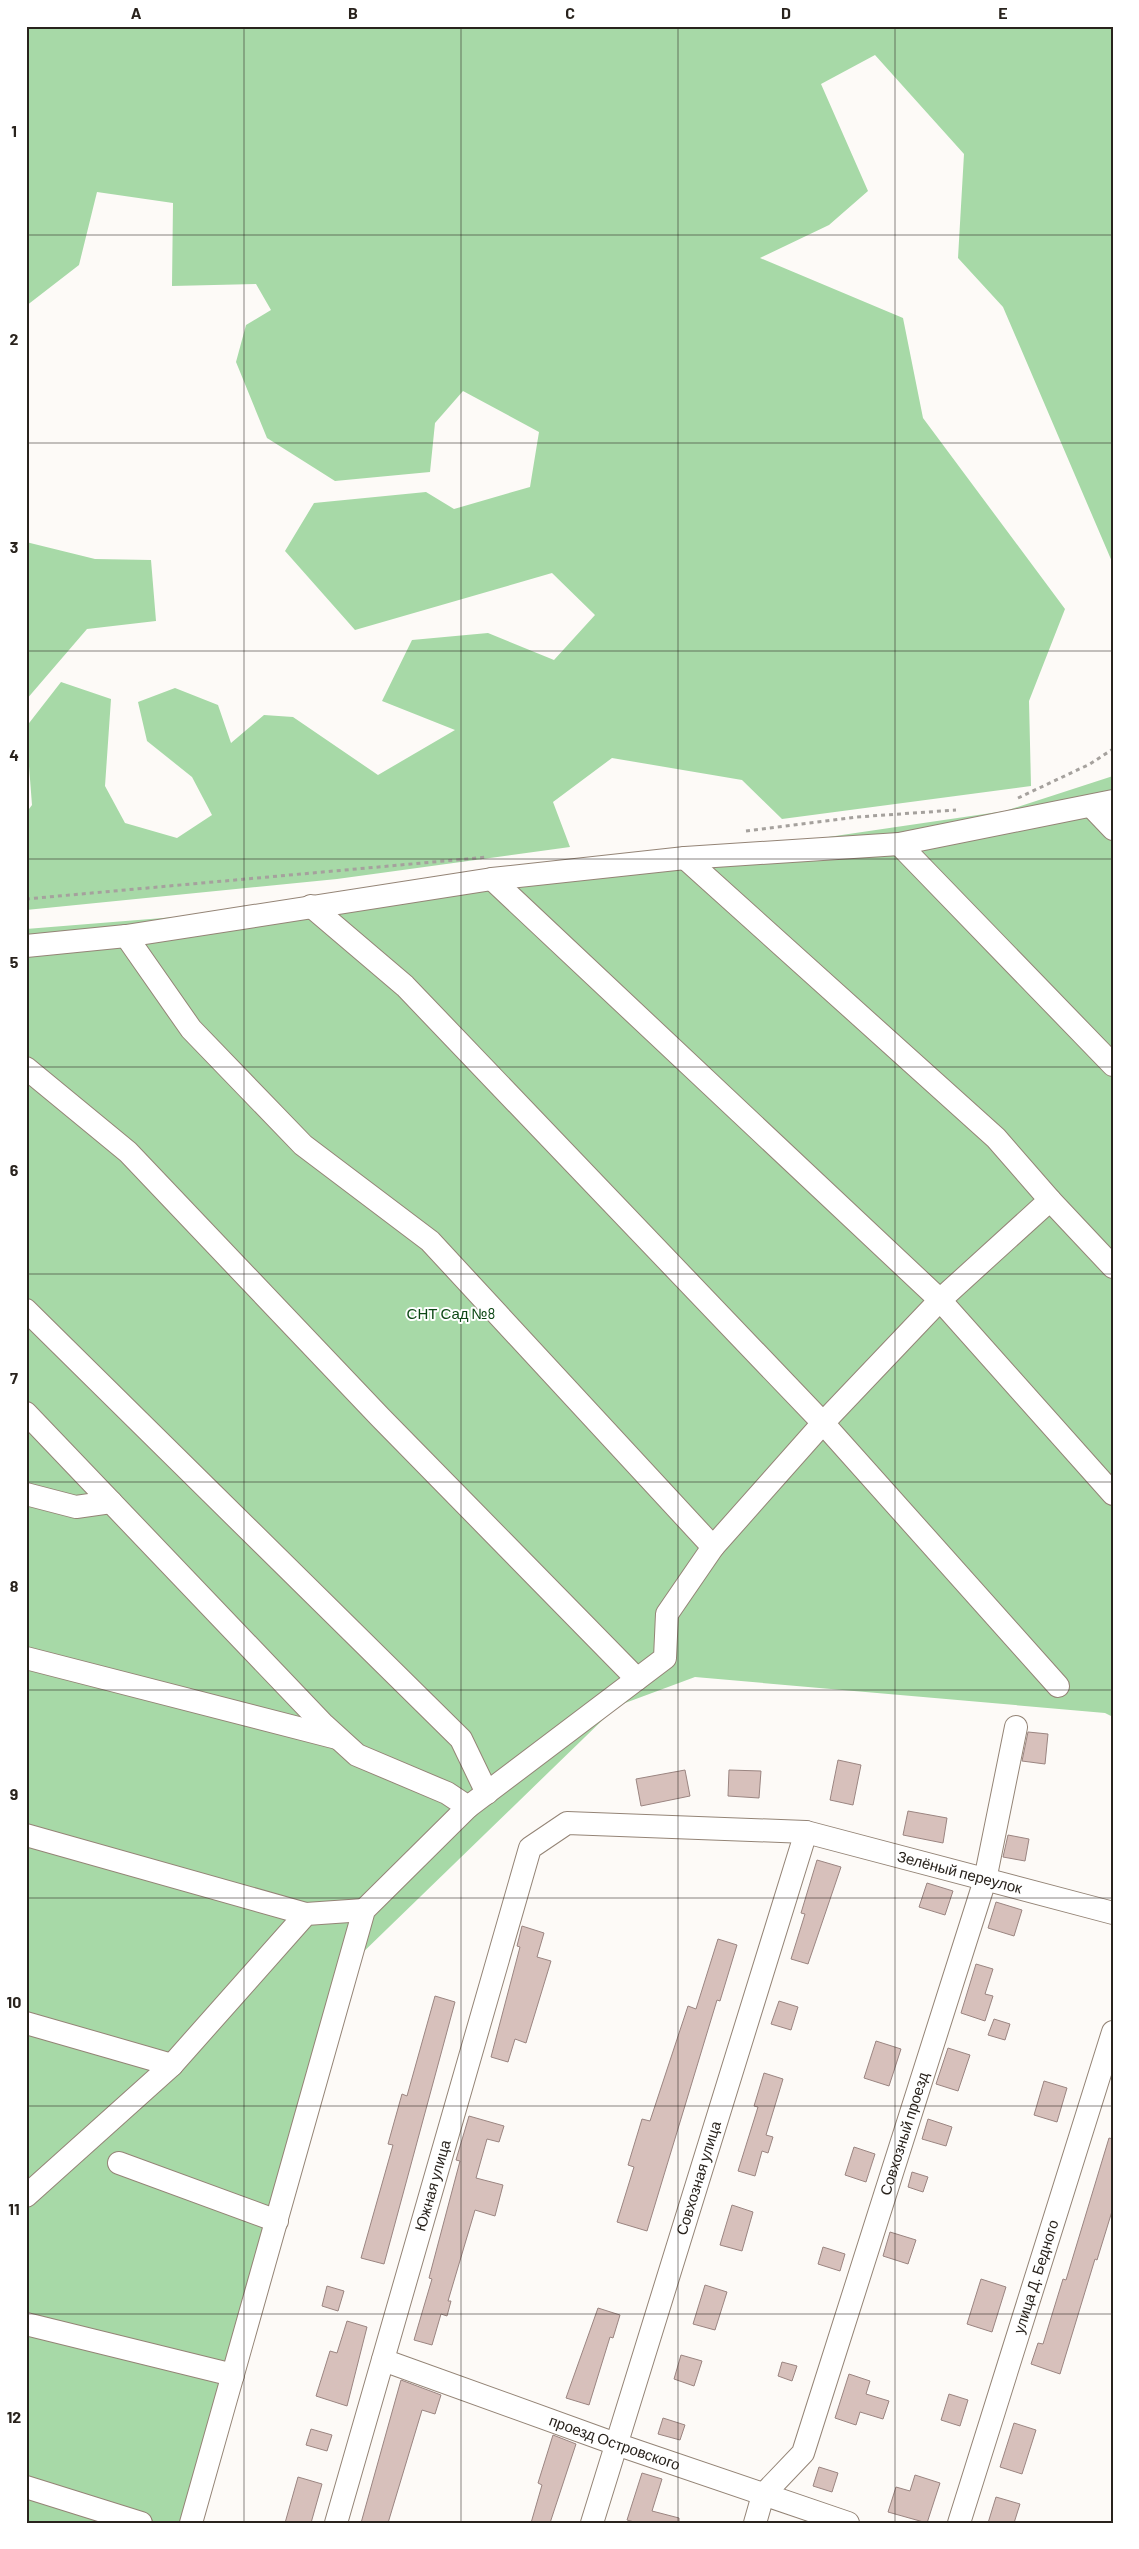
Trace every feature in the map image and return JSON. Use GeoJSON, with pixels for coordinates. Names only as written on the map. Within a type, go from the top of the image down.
{"type":"FeatureCollection","features":[{"type":"Feature","properties":{"kind":"street"},"geometry":{"type":"LineString","coordinates":[[26,946],[126,936],[492,879],[685,858],[899,844],[1102,804],[1113,829]]}},
{"type":"Feature","properties":{"kind":"street"},"geometry":{"type":"LineString","coordinates":[[899,844],[1113,1065]]}},
{"type":"Feature","properties":{"kind":"street"},"geometry":{"type":"LineString","coordinates":[[685,858],[996,1138],[1050,1200],[1113,1267]]}},
{"type":"Feature","properties":{"kind":"street"},"geometry":{"type":"LineString","coordinates":[[492,879],[940,1300],[1113,1494]]}},
{"type":"Feature","properties":{"kind":"street"},"geometry":{"type":"LineString","coordinates":[[311,906],[405,986],[823,1422],[1058,1686]]}},
{"type":"Feature","properties":{"kind":"street"},"geometry":{"type":"LineString","coordinates":[[126,936],[191,1029],[304,1145],[430,1241],[713,1547]]}},
{"type":"Feature","properties":{"kind":"street"},"geometry":{"type":"LineString","coordinates":[[26,1068],[128,1152],[380,1417],[637,1679]]}},
{"type":"Feature","properties":{"kind":"street"},"geometry":{"type":"LineString","coordinates":[[191,2523],[364,1910],[468,1807],[665,1658],[667,1614],[713,1547],[823,1422],[940,1300],[1050,1200]]}},
{"type":"Feature","properties":{"kind":"street"},"geometry":{"type":"LineString","coordinates":[[26,1310],[460,1739],[487,1793]]}},
{"type":"Feature","properties":{"kind":"street"},"geometry":{"type":"LineString","coordinates":[[26,1413],[357,1755],[448,1793],[468,1807]]}},
{"type":"Feature","properties":{"kind":"street"},"geometry":{"type":"LineString","coordinates":[[26,1494],[76,1507],[111,1502]]}},
{"type":"Feature","properties":{"kind":"street"},"geometry":{"type":"LineString","coordinates":[[26,1658],[340,1739]]}},
{"type":"Feature","properties":{"kind":"street","name":"Совхозный проезд"},"geometry":{"type":"LineString","coordinates":[[755,2523],[763,2495],[803,2453],[985,1880],[1016,1727]]}},
{"type":"Feature","properties":{"kind":"street","name":"Зелёный переулок"},"geometry":{"type":"LineString","coordinates":[[530,1848],[566,1823],[806,1832],[1113,1914]]}},
{"type":"Feature","properties":{"kind":"street","name":"Совхозная улица"},"geometry":{"type":"LineString","coordinates":[[592,2523],[806,1832]]}},
{"type":"Feature","properties":{"kind":"street"},"geometry":{"type":"LineString","coordinates":[[26,1835],[306,1914],[364,1910]]}},
{"type":"Feature","properties":{"kind":"street","name":"Южная улица"},"geometry":{"type":"LineString","coordinates":[[336,2523],[530,1848]]}},
{"type":"Feature","properties":{"kind":"street"},"geometry":{"type":"LineString","coordinates":[[26,2196],[37,2172],[172,2065],[306,1914]]}},
{"type":"Feature","properties":{"kind":"street"},"geometry":{"type":"LineString","coordinates":[[26,2023],[172,2065]]}},
{"type":"Feature","properties":{"kind":"street","name":"улица Д. Бедного"},"geometry":{"type":"LineString","coordinates":[[959,2523],[1113,2032]]}},
{"type":"Feature","properties":{"kind":"street"},"geometry":{"type":"LineString","coordinates":[[119,2163],[277,2221]]}},
{"type":"Feature","properties":{"kind":"street"},"geometry":{"type":"LineString","coordinates":[[26,2324],[233,2376]]}},
{"type":"Feature","properties":{"kind":"street","name":"проезд Островского"},"geometry":{"type":"LineString","coordinates":[[383,2360],[616,2444],[848,2523]]}},
{"type":"Feature","properties":{"kind":"street"},"geometry":{"type":"LineString","coordinates":[[26,2487],[141,2523]]}},
{"type":"Feature","properties":{"kind":"path"},"geometry":{"type":"LineString","coordinates":[[1009,802],[1090,764],[1113,749]]}},
{"type":"Feature","properties":{"kind":"path"},"geometry":{"type":"LineString","coordinates":[[740,832],[857,817],[959,810]]}},
{"type":"Feature","properties":{"kind":"path"},"geometry":{"type":"LineString","coordinates":[[26,899],[492,856]]}},
{"type":"Feature","properties":{"kind":"green space"},"geometry":{"type":"Polygon","coordinates":[[[26,26],[1113,26],[1113,564],[1003,307],[958,258],[964,154],[875,55],[821,84],[868,191],[829,225],[760,258],[903,318],[923,418],[1065,609],[1029,701],[1031,786],[782,819],[742,780],[612,758],[553,802],[570,847],[337,879],[26,910],[26,813],[32,805],[26,727],[61,682],[111,699],[105,786],[125,823],[177,838],[212,815],[192,777],[147,741],[138,702],[175,688],[218,705],[231,743],[264,715],[293,717],[378,775],[455,730],[382,701],[412,640],[488,633],[554,660],[595,615],[552,573],[355,630],[285,551],[314,503],[426,492],[454,509],[530,487],[539,432],[463,391],[435,423],[430,472],[335,481],[267,438],[236,362],[246,325],[271,310],[256,284],[172,286],[173,203],[97,192],[79,265],[26,306],[26,26]]]}},
{"type":"Feature","properties":{"kind":"green space"},"geometry":{"type":"Polygon","coordinates":[[[26,542],[95,559],[151,560],[156,621],[87,629],[26,700],[26,542]]]}},
{"type":"Feature","properties":{"kind":"green space","name":"СНТ Сад №8"},"geometry":{"type":"Polygon","coordinates":[[[1113,776],[1113,1717],[1105,1713],[695,1677],[617,1706],[355,1960],[193,2523],[26,2523],[26,929],[311,906],[685,858],[1005,811],[1113,776]]]}},
{"type":"Feature","properties":{"kind":"building"},"geometry":{"type":"Polygon","coordinates":[[[1028,1732],[1048,1734],[1045,1764],[1022,1761],[1028,1732]]]}},
{"type":"Feature","properties":{"kind":"building"},"geometry":{"type":"Polygon","coordinates":[[[838,1760],[861,1765],[853,1805],[830,1800],[838,1760]]]}},
{"type":"Feature","properties":{"kind":"building"},"geometry":{"type":"Polygon","coordinates":[[[685,1770],[690,1796],[641,1806],[636,1779],[685,1770]]]}},
{"type":"Feature","properties":{"kind":"building"},"geometry":{"type":"Polygon","coordinates":[[[729,1770],[761,1771],[759,1798],[728,1796],[729,1770]]]}},
{"type":"Feature","properties":{"kind":"building"},"geometry":{"type":"Polygon","coordinates":[[[908,1811],[947,1818],[943,1843],[903,1835],[908,1811]]]}},
{"type":"Feature","properties":{"kind":"building"},"geometry":{"type":"Polygon","coordinates":[[[1008,1835],[1029,1839],[1025,1861],[1003,1857],[1008,1835]]]}},
{"type":"Feature","properties":{"kind":"building"},"geometry":{"type":"Polygon","coordinates":[[[817,1860],[841,1867],[808,1964],[791,1959],[805,1914],[801,1913],[817,1860]]]}},
{"type":"Feature","properties":{"kind":"building"},"geometry":{"type":"Polygon","coordinates":[[[927,1883],[953,1891],[945,1915],[919,1907],[927,1883]]]}},
{"type":"Feature","properties":{"kind":"building"},"geometry":{"type":"Polygon","coordinates":[[[996,1902],[1022,1910],[1014,1936],[988,1928],[996,1902]]]}},
{"type":"Feature","properties":{"kind":"building"},"geometry":{"type":"Polygon","coordinates":[[[522,1926],[544,1933],[537,1957],[551,1961],[526,2043],[515,2039],[508,2062],[491,2057],[520,1947],[517,1946],[522,1926]]]}},
{"type":"Feature","properties":{"kind":"building"},"geometry":{"type":"Polygon","coordinates":[[[718,1939],[737,1945],[720,2001],[717,2000],[647,2231],[617,2222],[634,2167],[628,2165],[642,2119],[650,2121],[688,2006],[696,2009],[718,1939]]]}},
{"type":"Feature","properties":{"kind":"building"},"geometry":{"type":"Polygon","coordinates":[[[976,1964],[993,1969],[985,1994],[993,1996],[985,2021],[961,2013],[976,1964]]]}},
{"type":"Feature","properties":{"kind":"building"},"geometry":{"type":"Polygon","coordinates":[[[435,1996],[455,2002],[384,2264],[361,2258],[393,2145],[388,2144],[402,2094],[407,2096],[435,1996]]]}},
{"type":"Feature","properties":{"kind":"building"},"geometry":{"type":"Polygon","coordinates":[[[779,2001],[798,2007],[791,2030],[771,2024],[779,2001]]]}},
{"type":"Feature","properties":{"kind":"building"},"geometry":{"type":"Polygon","coordinates":[[[994,2019],[1010,2024],[1005,2040],[988,2035],[994,2019]]]}},
{"type":"Feature","properties":{"kind":"building"},"geometry":{"type":"Polygon","coordinates":[[[876,2041],[901,2049],[889,2086],[864,2078],[876,2041]]]}},
{"type":"Feature","properties":{"kind":"building"},"geometry":{"type":"Polygon","coordinates":[[[948,2048],[970,2055],[958,2091],[936,2084],[948,2048]]]}},
{"type":"Feature","properties":{"kind":"building"},"geometry":{"type":"Polygon","coordinates":[[[764,2073],[783,2079],[766,2135],[773,2137],[768,2153],[762,2151],[755,2176],[738,2171],[758,2107],[754,2106],[764,2073]]]}},
{"type":"Feature","properties":{"kind":"building"},"geometry":{"type":"Polygon","coordinates":[[[1044,2081],[1067,2088],[1057,2122],[1034,2115],[1044,2081]]]}},
{"type":"Feature","properties":{"kind":"building"},"geometry":{"type":"Polygon","coordinates":[[[469,2116],[504,2126],[499,2142],[487,2139],[476,2178],[503,2185],[495,2216],[475,2210],[448,2301],[451,2301],[447,2316],[441,2314],[432,2345],[414,2340],[432,2279],[429,2278],[460,2161],[456,2160],[469,2116]]]}},
{"type":"Feature","properties":{"kind":"building"},"geometry":{"type":"Polygon","coordinates":[[[928,2119],[952,2127],[946,2146],[922,2139],[928,2119]]]}},
{"type":"Feature","properties":{"kind":"building"},"geometry":{"type":"Polygon","coordinates":[[[1109,2138],[1113,2139],[1113,2208],[1097,2260],[1095,2259],[1060,2374],[1031,2364],[1038,2343],[1043,2344],[1063,2279],[1066,2280],[1109,2138]]]}},
{"type":"Feature","properties":{"kind":"building"},"geometry":{"type":"Polygon","coordinates":[[[854,2147],[875,2154],[866,2182],[845,2175],[854,2147]]]}},
{"type":"Feature","properties":{"kind":"building"},"geometry":{"type":"Polygon","coordinates":[[[912,2172],[928,2177],[923,2192],[908,2187],[912,2172]]]}},
{"type":"Feature","properties":{"kind":"building"},"geometry":{"type":"Polygon","coordinates":[[[732,2205],[753,2212],[742,2251],[720,2245],[732,2205]]]}},
{"type":"Feature","properties":{"kind":"building"},"geometry":{"type":"Polygon","coordinates":[[[890,2232],[916,2240],[908,2264],[883,2256],[890,2232]]]}},
{"type":"Feature","properties":{"kind":"building"},"geometry":{"type":"Polygon","coordinates":[[[823,2247],[845,2254],[840,2271],[818,2264],[823,2247]]]}},
{"type":"Feature","properties":{"kind":"building"},"geometry":{"type":"Polygon","coordinates":[[[981,2279],[1006,2287],[992,2332],[967,2324],[981,2279]]]}},
{"type":"Feature","properties":{"kind":"building"},"geometry":{"type":"Polygon","coordinates":[[[705,2285],[727,2292],[715,2330],[693,2324],[705,2285]]]}},
{"type":"Feature","properties":{"kind":"building"},"geometry":{"type":"Polygon","coordinates":[[[327,2286],[344,2291],[338,2311],[322,2306],[327,2286]]]}},
{"type":"Feature","properties":{"kind":"building"},"geometry":{"type":"Polygon","coordinates":[[[598,2308],[620,2315],[613,2338],[610,2337],[589,2405],[566,2398],[598,2308]]]}},
{"type":"Feature","properties":{"kind":"building"},"geometry":{"type":"Polygon","coordinates":[[[347,2321],[367,2327],[347,2406],[316,2396],[330,2351],[337,2353],[347,2321]]]}},
{"type":"Feature","properties":{"kind":"building"},"geometry":{"type":"Polygon","coordinates":[[[681,2355],[702,2361],[694,2386],[674,2379],[681,2355]]]}},
{"type":"Feature","properties":{"kind":"building"},"geometry":{"type":"Polygon","coordinates":[[[782,2362],[797,2366],[792,2381],[778,2376],[782,2362]]]}},
{"type":"Feature","properties":{"kind":"building"},"geometry":{"type":"Polygon","coordinates":[[[849,2374],[870,2381],[866,2394],[889,2401],[883,2419],[860,2412],[856,2425],[835,2418],[849,2374]]]}},
{"type":"Feature","properties":{"kind":"building"},"geometry":{"type":"Polygon","coordinates":[[[401,2380],[441,2395],[435,2414],[422,2410],[388,2523],[361,2523],[401,2380]]]}},
{"type":"Feature","properties":{"kind":"building"},"geometry":{"type":"Polygon","coordinates":[[[949,2394],[968,2400],[960,2426],[941,2420],[949,2394]]]}},
{"type":"Feature","properties":{"kind":"building"},"geometry":{"type":"Polygon","coordinates":[[[663,2418],[685,2425],[680,2440],[658,2434],[663,2418]]]}},
{"type":"Feature","properties":{"kind":"building"},"geometry":{"type":"Polygon","coordinates":[[[1014,2423],[1036,2430],[1022,2474],[1000,2467],[1014,2423]]]}},
{"type":"Feature","properties":{"kind":"building"},"geometry":{"type":"Polygon","coordinates":[[[311,2429],[332,2435],[327,2451],[306,2445],[311,2429]]]}},
{"type":"Feature","properties":{"kind":"building"},"geometry":{"type":"Polygon","coordinates":[[[553,2435],[576,2444],[550,2523],[531,2523],[542,2485],[538,2483],[553,2435]]]}},
{"type":"Feature","properties":{"kind":"building"},"geometry":{"type":"Polygon","coordinates":[[[819,2467],[838,2473],[832,2492],[813,2486],[819,2467]]]}},
{"type":"Feature","properties":{"kind":"building"},"geometry":{"type":"Polygon","coordinates":[[[642,2473],[662,2479],[652,2511],[679,2518],[679,2523],[638,2523],[627,2520],[642,2473]]]}},
{"type":"Feature","properties":{"kind":"building"},"geometry":{"type":"Polygon","coordinates":[[[915,2475],[940,2483],[927,2523],[888,2512],[896,2487],[910,2491],[915,2475]]]}},
{"type":"Feature","properties":{"kind":"building"},"geometry":{"type":"Polygon","coordinates":[[[298,2477],[322,2484],[311,2523],[285,2523],[298,2477]]]}},
{"type":"Feature","properties":{"kind":"building"},"geometry":{"type":"Polygon","coordinates":[[[996,2497],[1020,2504],[1014,2523],[988,2523],[996,2497]]]}}]}
